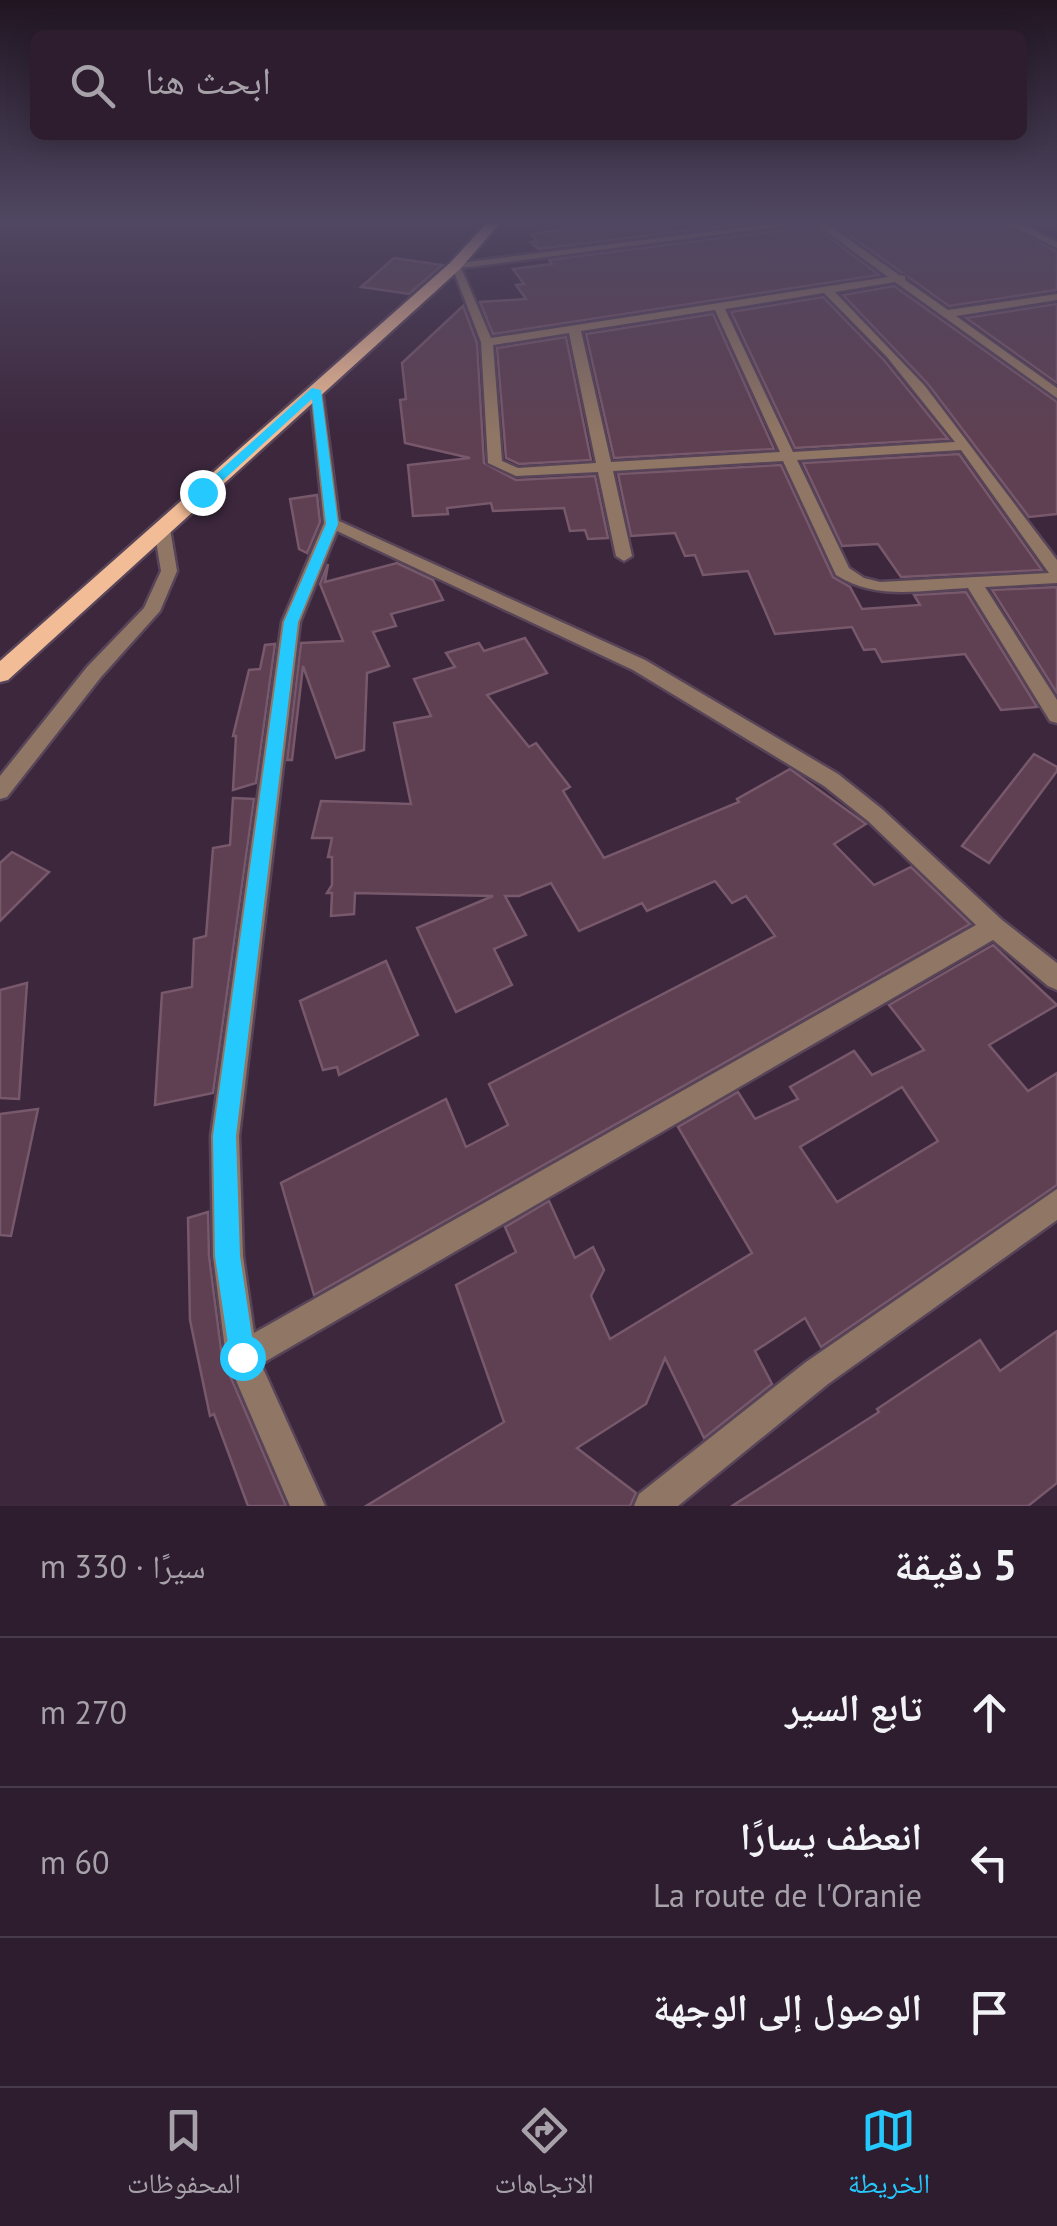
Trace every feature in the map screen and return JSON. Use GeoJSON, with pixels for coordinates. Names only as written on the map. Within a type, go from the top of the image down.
{"type":"FeatureCollection","features":[{"type":"Feature","properties":{"kind":"main road"},"geometry":{"type":"LineString","coordinates":[[0,674],[424,293]]}},
{"type":"Feature","properties":{"kind":"street"},"geometry":{"type":"LineString","coordinates":[[466,293],[487,342],[495,463],[516,472],[964,446]]}},
{"type":"Feature","properties":{"kind":"street"},"geometry":{"type":"LineString","coordinates":[[487,342],[802,293]]}},
{"type":"Feature","properties":{"kind":"street"},"geometry":{"type":"LineString","coordinates":[[829,293],[898,359],[1057,575]]}},
{"type":"Feature","properties":{"kind":"street"},"geometry":{"type":"LineString","coordinates":[[923,293],[1057,394]]}},
{"type":"Feature","properties":{"kind":"street"},"geometry":{"type":"LineString","coordinates":[[951,313],[1057,297]]}},
{"type":"Feature","properties":{"kind":"street"},"geometry":{"type":"LineString","coordinates":[[718,305],[832,555],[851,576],[880,587],[1057,575]]}},
{"type":"Feature","properties":{"kind":"street"},"geometry":{"type":"LineString","coordinates":[[574,328],[624,556]]}},
{"type":"Feature","properties":{"kind":"street"},"geometry":{"type":"LineString","coordinates":[[308,1506],[242,1357],[228,1256],[224,1136],[291,622],[332,524],[316,390]]}},
{"type":"Feature","properties":{"kind":"street"},"geometry":{"type":"LineString","coordinates":[[332,524],[639,664],[831,780],[875,814],[994,927],[1057,978]]}},
{"type":"Feature","properties":{"kind":"street"},"geometry":{"type":"LineString","coordinates":[[0,792],[94,672],[151,612],[169,571],[162,528]]}},
{"type":"Feature","properties":{"kind":"street"},"geometry":{"type":"LineString","coordinates":[[973,582],[1057,716]]}},
{"type":"Feature","properties":{"kind":"street"},"geometry":{"type":"LineString","coordinates":[[242,1357],[994,927]]}},
{"type":"Feature","properties":{"kind":"street"},"geometry":{"type":"LineString","coordinates":[[651,1506],[817,1373],[1057,1203]]}},
{"type":"Feature","properties":{"kind":"building"},"geometry":{"type":"Polygon","coordinates":[[[522,293],[759,293],[493,334],[480,302],[526,299],[522,293]]]}},
{"type":"Feature","properties":{"kind":"building"},"geometry":{"type":"Polygon","coordinates":[[[904,293],[1057,402],[1057,514],[1029,517],[928,384],[843,295],[904,293]]]}},
{"type":"Feature","properties":{"kind":"building"},"geometry":{"type":"Polygon","coordinates":[[[931,293],[1035,293],[949,306],[931,293]]]}},
{"type":"Feature","properties":{"kind":"building"},"geometry":{"type":"Polygon","coordinates":[[[823,297],[884,360],[948,439],[795,448],[731,312],[823,297]]]}},
{"type":"Feature","properties":{"kind":"building"},"geometry":{"type":"Polygon","coordinates":[[[1057,304],[1057,383],[966,318],[1057,304]]]}},
{"type":"Feature","properties":{"kind":"building"},"geometry":{"type":"Polygon","coordinates":[[[463,306],[477,343],[484,463],[516,480],[595,476],[608,538],[588,539],[585,530],[570,531],[564,508],[493,511],[491,503],[447,508],[448,514],[413,516],[408,465],[470,458],[405,443],[400,400],[406,399],[402,363],[463,306]]]}},
{"type":"Feature","properties":{"kind":"building"},"geometry":{"type":"Polygon","coordinates":[[[713,314],[774,449],[614,458],[586,334],[713,314]]]}},
{"type":"Feature","properties":{"kind":"building"},"geometry":{"type":"Polygon","coordinates":[[[566,337],[591,460],[519,464],[506,458],[497,348],[566,337]]]}},
{"type":"Feature","properties":{"kind":"building"},"geometry":{"type":"Polygon","coordinates":[[[959,454],[1042,570],[901,577],[878,544],[842,546],[803,463],[959,454]]]}},
{"type":"Feature","properties":{"kind":"building"},"geometry":{"type":"Polygon","coordinates":[[[781,465],[833,577],[850,587],[862,609],[920,605],[914,595],[966,592],[1037,707],[1001,710],[965,654],[882,662],[875,649],[864,650],[852,627],[775,634],[748,571],[703,575],[695,555],[685,556],[675,533],[631,536],[618,474],[781,465]]]}},
{"type":"Feature","properties":{"kind":"building"},"geometry":{"type":"Polygon","coordinates":[[[317,495],[320,522],[307,553],[299,549],[290,499],[317,495]]]}},
{"type":"Feature","properties":{"kind":"building"},"geometry":{"type":"Polygon","coordinates":[[[397,563],[433,580],[443,600],[391,614],[396,626],[373,632],[389,666],[367,673],[364,750],[336,758],[303,666],[292,760],[287,760],[301,643],[343,641],[320,584],[328,564],[325,582],[397,563]]]}},
{"type":"Feature","properties":{"kind":"building"},"geometry":{"type":"Polygon","coordinates":[[[1057,587],[1057,693],[992,590],[1057,587]]]}},
{"type":"Feature","properties":{"kind":"building"},"geometry":{"type":"Polygon","coordinates":[[[525,638],[547,673],[487,695],[529,747],[536,743],[570,787],[563,791],[604,858],[739,802],[737,799],[790,769],[866,824],[834,844],[874,885],[911,867],[970,924],[314,1295],[281,1183],[446,1099],[466,1147],[508,1125],[489,1084],[775,936],[746,896],[732,903],[715,881],[647,911],[642,903],[579,931],[551,883],[519,896],[505,896],[526,935],[494,949],[512,985],[456,1012],[417,928],[493,896],[355,893],[354,914],[331,916],[332,893],[327,893],[332,885],[332,857],[328,857],[332,838],[312,838],[321,801],[411,804],[394,723],[431,716],[414,679],[455,667],[446,653],[479,643],[484,651],[525,638]]]}},
{"type":"Feature","properties":{"kind":"building"},"geometry":{"type":"Polygon","coordinates":[[[275,644],[256,783],[233,790],[233,736],[249,670],[260,669],[265,645],[275,644]]]}},
{"type":"Feature","properties":{"kind":"building"},"geometry":{"type":"Polygon","coordinates":[[[1034,754],[1057,767],[1057,771],[989,863],[962,846],[1034,754]]]}},
{"type":"Feature","properties":{"kind":"building"},"geometry":{"type":"Polygon","coordinates":[[[233,798],[254,799],[213,1093],[155,1105],[162,993],[192,987],[194,939],[206,936],[213,848],[230,845],[233,798]]]}},
{"type":"Feature","properties":{"kind":"building"},"geometry":{"type":"Polygon","coordinates":[[[12,852],[49,872],[0,921],[0,863],[12,852]]]}},
{"type":"Feature","properties":{"kind":"building"},"geometry":{"type":"Polygon","coordinates":[[[993,945],[1057,1005],[989,1045],[1028,1091],[1057,1073],[1057,1185],[821,1347],[805,1318],[755,1351],[772,1384],[704,1438],[665,1358],[646,1404],[577,1448],[636,1493],[630,1506],[366,1506],[504,1422],[456,1285],[516,1252],[505,1227],[549,1201],[575,1258],[593,1247],[604,1270],[591,1296],[610,1339],[752,1253],[678,1127],[738,1092],[755,1119],[798,1099],[790,1087],[854,1051],[872,1075],[924,1050],[889,1005],[993,945]],[[902,1087],[800,1147],[837,1202],[938,1141],[902,1087]]]}},
{"type":"Feature","properties":{"kind":"building"},"geometry":{"type":"Polygon","coordinates":[[[386,961],[418,1035],[339,1075],[337,1067],[323,1070],[300,1001],[386,961]]]}},
{"type":"Feature","properties":{"kind":"building"},"geometry":{"type":"Polygon","coordinates":[[[27,983],[19,1099],[0,1098],[0,990],[27,983]]]}},
{"type":"Feature","properties":{"kind":"building"},"geometry":{"type":"Polygon","coordinates":[[[38,1109],[11,1236],[0,1235],[0,1114],[38,1109]]]}},
{"type":"Feature","properties":{"kind":"building"},"geometry":{"type":"Polygon","coordinates":[[[208,1212],[209,1256],[222,1357],[286,1506],[248,1506],[214,1414],[210,1416],[190,1320],[188,1218],[208,1212]]]}},
{"type":"Feature","properties":{"kind":"building"},"geometry":{"type":"Polygon","coordinates":[[[1057,1331],[1057,1483],[1028,1506],[732,1506],[879,1412],[877,1409],[980,1340],[1000,1371],[1057,1331]]]}},
{"type":"Feature","properties":{"kind":"route"},"geometry":{"type":"LineString","coordinates":[[202,492],[316,390],[332,524],[291,622],[224,1136],[228,1256],[242,1357]]}}]}
